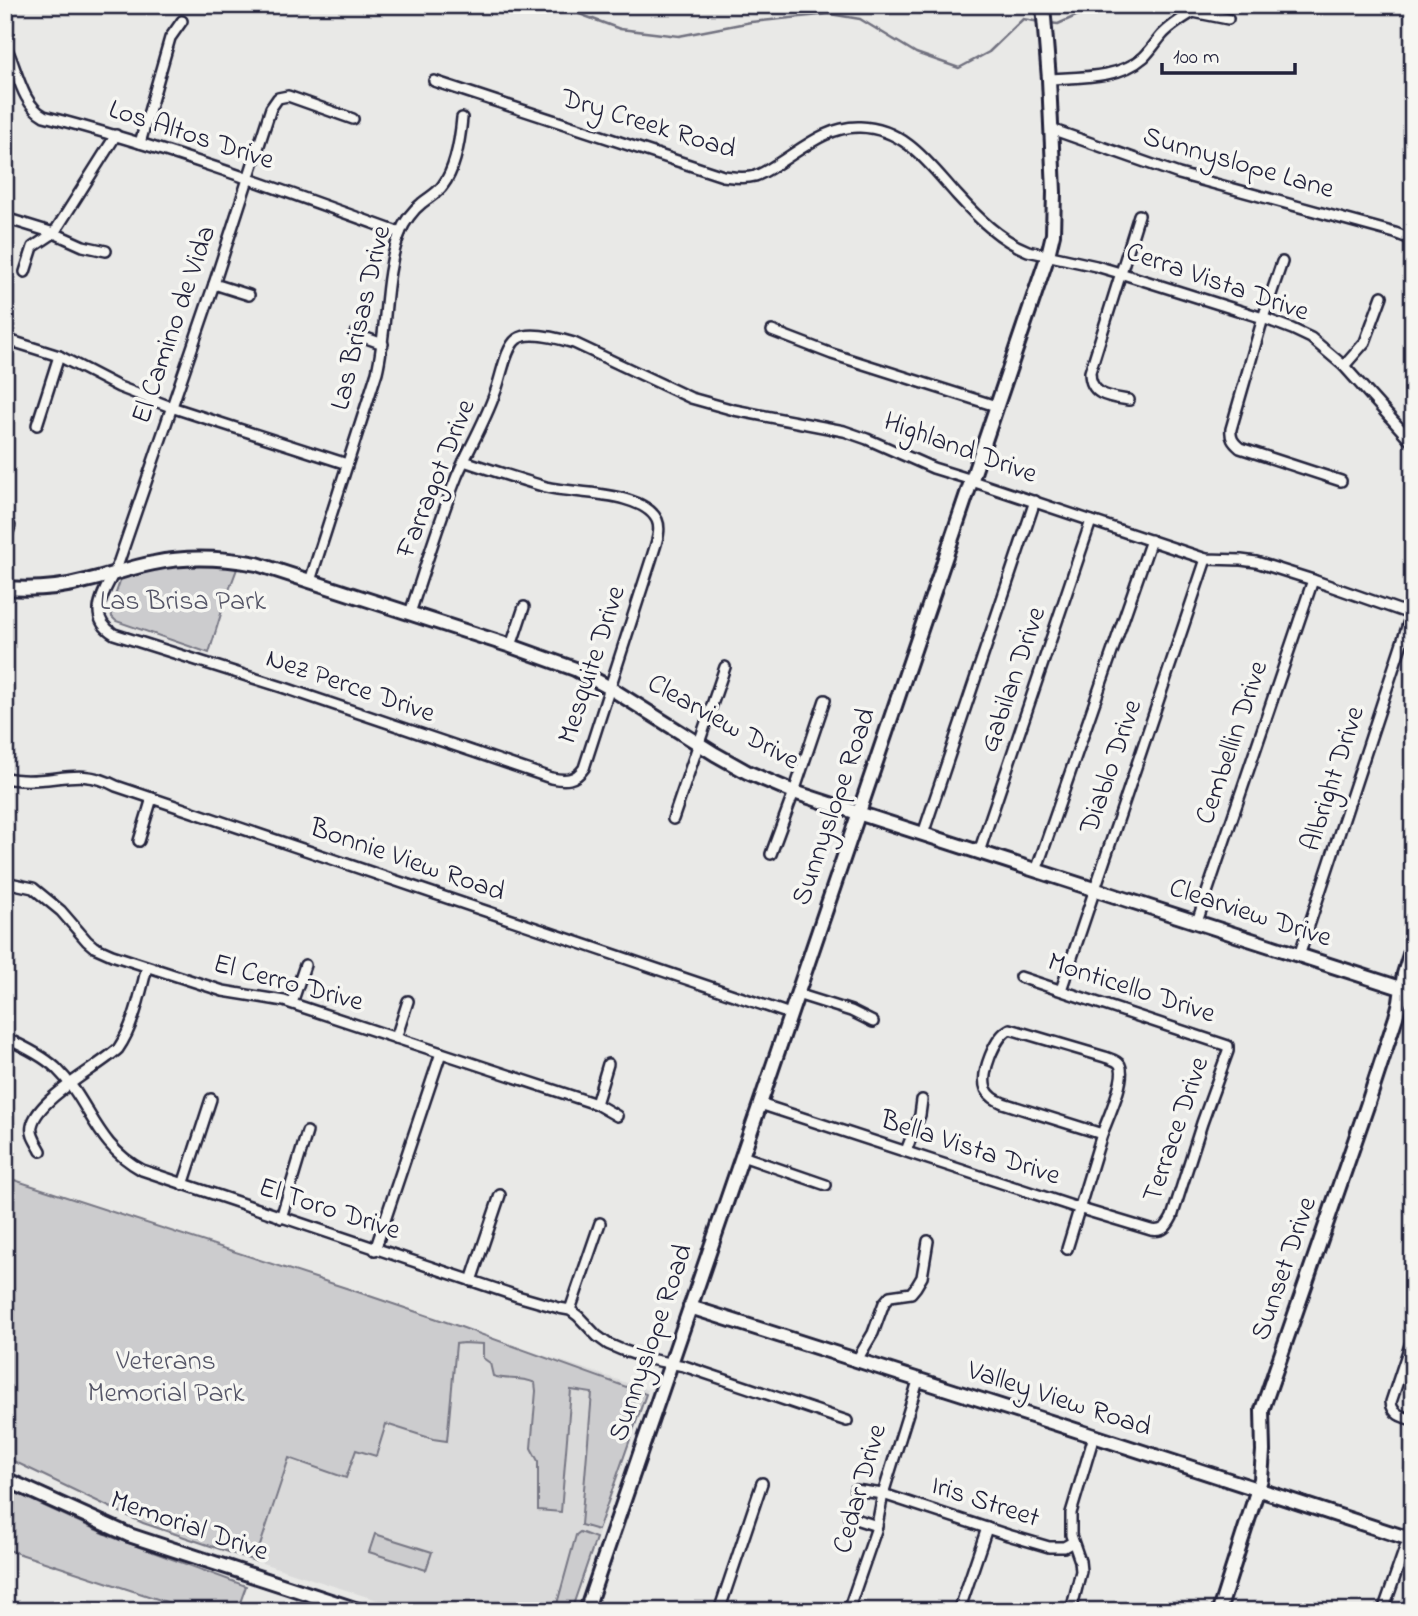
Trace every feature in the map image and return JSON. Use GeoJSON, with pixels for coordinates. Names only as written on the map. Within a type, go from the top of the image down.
{"type":"FeatureCollection","features":[{"type":"Feature","properties":{"kind":"street","name":"Sunnyslope Road"},"geometry":{"type":"LineString","coordinates":[[586,1611],[673,1364],[690,1307],[1048,255],[1053,234],[1054,208],[1043,5]]}},
{"type":"Feature","properties":{"kind":"street"},"geometry":{"type":"LineString","coordinates":[[1049,79],[1108,74],[1137,62],[1164,33],[1194,12],[1228,19]]}},
{"type":"Feature","properties":{"kind":"street"},"geometry":{"type":"LineString","coordinates":[[140,143],[170,38],[182,21]]}},
{"type":"Feature","properties":{"kind":"street","name":"Los Altos Drive"},"geometry":{"type":"LineString","coordinates":[[5,45],[27,99],[36,111],[44,116],[116,135],[248,177],[400,233]]}},
{"type":"Feature","properties":{"kind":"street","name":"Dry Creek Road"},"geometry":{"type":"LineString","coordinates":[[433,81],[723,176],[740,178],[755,176],[818,137],[835,131],[860,127],[884,132],[912,146],[972,211],[1000,235],[1018,247],[1048,255]]}},
{"type":"Feature","properties":{"kind":"street","name":"El Camino de Vida"},"geometry":{"type":"LineString","coordinates":[[117,635],[101,621],[100,603],[114,572],[214,284],[271,108],[278,98],[293,97],[353,119]]}},
{"type":"Feature","properties":{"kind":"street","name":"Las Brisas Drive"},"geometry":{"type":"LineString","coordinates":[[310,581],[377,372],[383,344],[388,280],[400,233],[411,213],[437,192],[447,178],[458,144],[462,118]]}},
{"type":"Feature","properties":{"kind":"street","name":"Sunnyslope Lane"},"geometry":{"type":"LineString","coordinates":[[1051,129],[1179,173],[1413,240]]}},
{"type":"Feature","properties":{"kind":"street"},"geometry":{"type":"LineString","coordinates":[[25,272],[33,247],[54,233],[116,135]]}},
{"type":"Feature","properties":{"kind":"street"},"geometry":{"type":"LineString","coordinates":[[1129,400],[1102,394],[1093,387],[1090,378],[1139,215]]}},
{"type":"Feature","properties":{"kind":"street"},"geometry":{"type":"LineString","coordinates":[[5,218],[54,233],[83,246],[106,251]]}},
{"type":"Feature","properties":{"kind":"street","name":"Cerra Vista Drive"},"geometry":{"type":"LineString","coordinates":[[1048,255],[1120,273],[1263,318],[1311,338],[1344,366],[1413,443]]}},
{"type":"Feature","properties":{"kind":"street"},"geometry":{"type":"LineString","coordinates":[[1282,262],[1230,429],[1231,439],[1240,448],[1341,481]]}},
{"type":"Feature","properties":{"kind":"street"},"geometry":{"type":"LineString","coordinates":[[214,284],[249,295]]}},
{"type":"Feature","properties":{"kind":"street"},"geometry":{"type":"LineString","coordinates":[[1344,366],[1364,342],[1382,296]]}},
{"type":"Feature","properties":{"kind":"street"},"geometry":{"type":"LineString","coordinates":[[772,331],[832,354],[996,406]]}},
{"type":"Feature","properties":{"kind":"street"},"geometry":{"type":"LineString","coordinates":[[355,334],[383,344]]}},
{"type":"Feature","properties":{"kind":"street","name":"Highland Drive"},"geometry":{"type":"LineString","coordinates":[[506,360],[515,340],[524,335],[562,339],[691,398],[734,410],[844,431],[933,468],[1206,559],[1248,561],[1313,580],[1412,615]]}},
{"type":"Feature","properties":{"kind":"street"},"geometry":{"type":"LineString","coordinates":[[5,339],[59,356],[119,387],[171,407],[347,464]]}},
{"type":"Feature","properties":{"kind":"street"},"geometry":{"type":"LineString","coordinates":[[37,425],[59,356]]}},
{"type":"Feature","properties":{"kind":"street","name":"Farragot Drive"},"geometry":{"type":"LineString","coordinates":[[410,613],[448,499],[486,416],[506,360]]}},
{"type":"Feature","properties":{"kind":"street","name":"Mesquite Drive"},"geometry":{"type":"LineString","coordinates":[[464,461],[549,487],[618,497],[652,513],[657,520],[659,530],[652,557],[584,768],[579,775],[569,780]]}},
{"type":"Feature","properties":{"kind":"street"},"geometry":{"type":"LineString","coordinates":[[923,834],[1035,501]]}},
{"type":"Feature","properties":{"kind":"street","name":"Gabilan Drive"},"geometry":{"type":"LineString","coordinates":[[979,852],[1091,521]]}},
{"type":"Feature","properties":{"kind":"street"},"geometry":{"type":"LineString","coordinates":[[5,542],[10,526]]}},
{"type":"Feature","properties":{"kind":"street"},"geometry":{"type":"LineString","coordinates":[[1036,871],[1151,540]]}},
{"type":"Feature","properties":{"kind":"street","name":"Clearview Drive"},"geometry":{"type":"LineString","coordinates":[[5,588],[65,586],[166,561],[220,559],[257,564],[575,669],[747,772],[794,792],[1408,991]]}},
{"type":"Feature","properties":{"kind":"street","name":"Diablo Drive"},"geometry":{"type":"LineString","coordinates":[[1061,990],[1206,559]]}},
{"type":"Feature","properties":{"kind":"street","name":"Cembellin Drive"},"geometry":{"type":"LineString","coordinates":[[1197,922],[1313,580]]}},
{"type":"Feature","properties":{"kind":"street"},"geometry":{"type":"LineString","coordinates":[[512,646],[524,607]]}},
{"type":"Feature","properties":{"kind":"street","name":"Albright Drive"},"geometry":{"type":"LineString","coordinates":[[1299,956],[1412,615]]}},
{"type":"Feature","properties":{"kind":"street","name":"Nez Perce Drive"},"geometry":{"type":"LineString","coordinates":[[117,635],[285,688],[551,778],[569,780]]}},
{"type":"Feature","properties":{"kind":"street"},"geometry":{"type":"LineString","coordinates":[[673,819],[725,667]]}},
{"type":"Feature","properties":{"kind":"street"},"geometry":{"type":"LineString","coordinates":[[771,854],[825,700]]}},
{"type":"Feature","properties":{"kind":"street","name":"Bonnie View Road"},"geometry":{"type":"LineString","coordinates":[[5,778],[22,780],[74,775],[95,778],[790,1014]]}},
{"type":"Feature","properties":{"kind":"street"},"geometry":{"type":"LineString","coordinates":[[139,841],[152,798]]}},
{"type":"Feature","properties":{"kind":"street","name":"El Cerro Drive"},"geometry":{"type":"LineString","coordinates":[[5,881],[33,888],[61,911],[80,935],[94,947],[112,955],[237,995],[268,997],[292,1003],[596,1104],[617,1116]]}},
{"type":"Feature","properties":{"kind":"street","name":"Sunset Drive"},"geometry":{"type":"LineString","coordinates":[[1219,1611],[1262,1472],[1262,1410],[1396,1017],[1408,991],[1404,974],[1413,945]]}},
{"type":"Feature","properties":{"kind":"street"},"geometry":{"type":"LineString","coordinates":[[292,1003],[305,965]]}},
{"type":"Feature","properties":{"kind":"street"},"geometry":{"type":"LineString","coordinates":[[41,1151],[32,1133],[35,1117],[47,1102],[111,1055],[123,1041],[147,967]]}},
{"type":"Feature","properties":{"kind":"street","name":"Monticello Drive"},"geometry":{"type":"LineString","coordinates":[[1020,977],[1228,1046]]}},
{"type":"Feature","properties":{"kind":"street"},"geometry":{"type":"LineString","coordinates":[[797,994],[851,1011],[873,1022]]}},
{"type":"Feature","properties":{"kind":"street"},"geometry":{"type":"LineString","coordinates":[[396,1038],[408,1001]]}},
{"type":"Feature","properties":{"kind":"street"},"geometry":{"type":"LineString","coordinates":[[1066,1249],[1122,1076],[1119,1065],[1105,1057],[1013,1029],[1003,1033],[993,1050],[985,1076],[986,1089],[991,1096],[1003,1103],[1102,1134]]}},
{"type":"Feature","properties":{"kind":"street","name":"El Toro Drive"},"geometry":{"type":"LineString","coordinates":[[5,1038],[32,1051],[57,1069],[103,1136],[121,1157],[142,1170],[375,1250],[545,1305],[570,1310],[608,1344],[633,1354],[737,1383],[847,1421]]}},
{"type":"Feature","properties":{"kind":"street","name":"Terrace Drive"},"geometry":{"type":"LineString","coordinates":[[1166,1227],[1172,1217],[1228,1046]]}},
{"type":"Feature","properties":{"kind":"street"},"geometry":{"type":"LineString","coordinates":[[375,1250],[441,1054]]}},
{"type":"Feature","properties":{"kind":"street"},"geometry":{"type":"LineString","coordinates":[[596,1104],[608,1064]]}},
{"type":"Feature","properties":{"kind":"street"},"geometry":{"type":"LineString","coordinates":[[183,1185],[211,1099]]}},
{"type":"Feature","properties":{"kind":"street"},"geometry":{"type":"LineString","coordinates":[[906,1151],[920,1115],[922,1100]]}},
{"type":"Feature","properties":{"kind":"street","name":"Bella Vista Drive"},"geometry":{"type":"LineString","coordinates":[[760,1104],[1079,1209],[1151,1230],[1160,1231],[1166,1227]]}},
{"type":"Feature","properties":{"kind":"street"},"geometry":{"type":"LineString","coordinates":[[281,1218],[307,1132]]}},
{"type":"Feature","properties":{"kind":"street"},"geometry":{"type":"LineString","coordinates":[[742,1156],[826,1185]]}},
{"type":"Feature","properties":{"kind":"street"},"geometry":{"type":"LineString","coordinates":[[471,1280],[500,1195]]}},
{"type":"Feature","properties":{"kind":"street"},"geometry":{"type":"LineString","coordinates":[[570,1310],[600,1223]]}},
{"type":"Feature","properties":{"kind":"street"},"geometry":{"type":"LineString","coordinates":[[857,1360],[873,1332],[884,1303],[890,1296],[911,1293],[922,1278],[928,1241]]}},
{"type":"Feature","properties":{"kind":"street","name":"Valley View Road"},"geometry":{"type":"LineString","coordinates":[[690,1307],[1411,1537]]}},
{"type":"Feature","properties":{"kind":"street"},"geometry":{"type":"LineString","coordinates":[[1413,1336],[1391,1402],[1392,1410],[1396,1414],[1413,1420]]}},
{"type":"Feature","properties":{"kind":"street","name":"Cedar Drive"},"geometry":{"type":"LineString","coordinates":[[848,1611],[877,1526],[883,1494],[918,1381]]}},
{"type":"Feature","properties":{"kind":"street"},"geometry":{"type":"LineString","coordinates":[[1071,1611],[1081,1571],[1073,1542],[1071,1513],[1094,1436]]}},
{"type":"Feature","properties":{"kind":"street","name":"Memorial Drive"},"geometry":{"type":"LineString","coordinates":[[5,1479],[138,1538],[361,1611]]}},
{"type":"Feature","properties":{"kind":"street"},"geometry":{"type":"LineString","coordinates":[[719,1611],[762,1483]]}},
{"type":"Feature","properties":{"kind":"street","name":"Iris Street"},"geometry":{"type":"LineString","coordinates":[[855,1490],[883,1494],[1049,1547],[1064,1547],[1073,1542]]}},
{"type":"Feature","properties":{"kind":"street"},"geometry":{"type":"LineString","coordinates":[[849,1517],[877,1526]]}},
{"type":"Feature","properties":{"kind":"street"},"geometry":{"type":"LineString","coordinates":[[959,1611],[987,1528]]}},
{"type":"Feature","properties":{"kind":"street"},"geometry":{"type":"LineString","coordinates":[[1383,1611],[1411,1537]]}},
{"type":"Feature","properties":{"kind":"shaded area"},"geometry":{"type":"Polygon","coordinates":[[[345,1289],[648,1390],[572,1611],[411,1611],[256,1561],[345,1289]]]}},
{"type":"Feature","properties":{"kind":"green space","name":"Las Brisa Park"},"geometry":{"type":"Polygon","coordinates":[[[215,562],[238,566],[209,653],[116,621],[112,617],[111,608],[121,578],[154,568],[215,562]]]}},
{"type":"Feature","properties":{"kind":"green space","name":"Veterans Memorial Park"},"geometry":{"type":"Polygon","coordinates":[[[5,1177],[346,1288],[646,1394],[598,1530],[581,1525],[592,1393],[571,1390],[561,1512],[538,1510],[538,1461],[531,1448],[535,1383],[493,1376],[490,1363],[483,1358],[483,1344],[456,1344],[447,1441],[386,1424],[376,1456],[356,1450],[346,1478],[289,1458],[255,1561],[143,1523],[5,1457],[5,1177]]]}},
{"type":"Feature","properties":{"kind":"green space"},"geometry":{"type":"Polygon","coordinates":[[[5,1488],[112,1537],[246,1586],[237,1611],[194,1611],[5,1549],[5,1488]]]}},
{"type":"Feature","properties":{"kind":"green space"},"geometry":{"type":"Polygon","coordinates":[[[580,1532],[596,1538],[571,1611],[555,1611],[576,1535],[580,1532]]]}},
{"type":"Feature","properties":{"kind":"green space"},"geometry":{"type":"Polygon","coordinates":[[[375,1534],[432,1552],[426,1570],[369,1552],[375,1534]]]}},
{"type":"Feature","properties":{"kind":"waterway"},"geometry":{"type":"LineString","coordinates":[[555,5],[620,29],[679,36],[751,22],[830,14],[860,19],[916,53],[959,68],[989,52],[1023,19],[1040,22]]}},
{"type":"Feature","properties":{"kind":"waterway"},"geometry":{"type":"LineString","coordinates":[[1050,23],[1058,24],[1087,11],[1087,5]]}}]}
